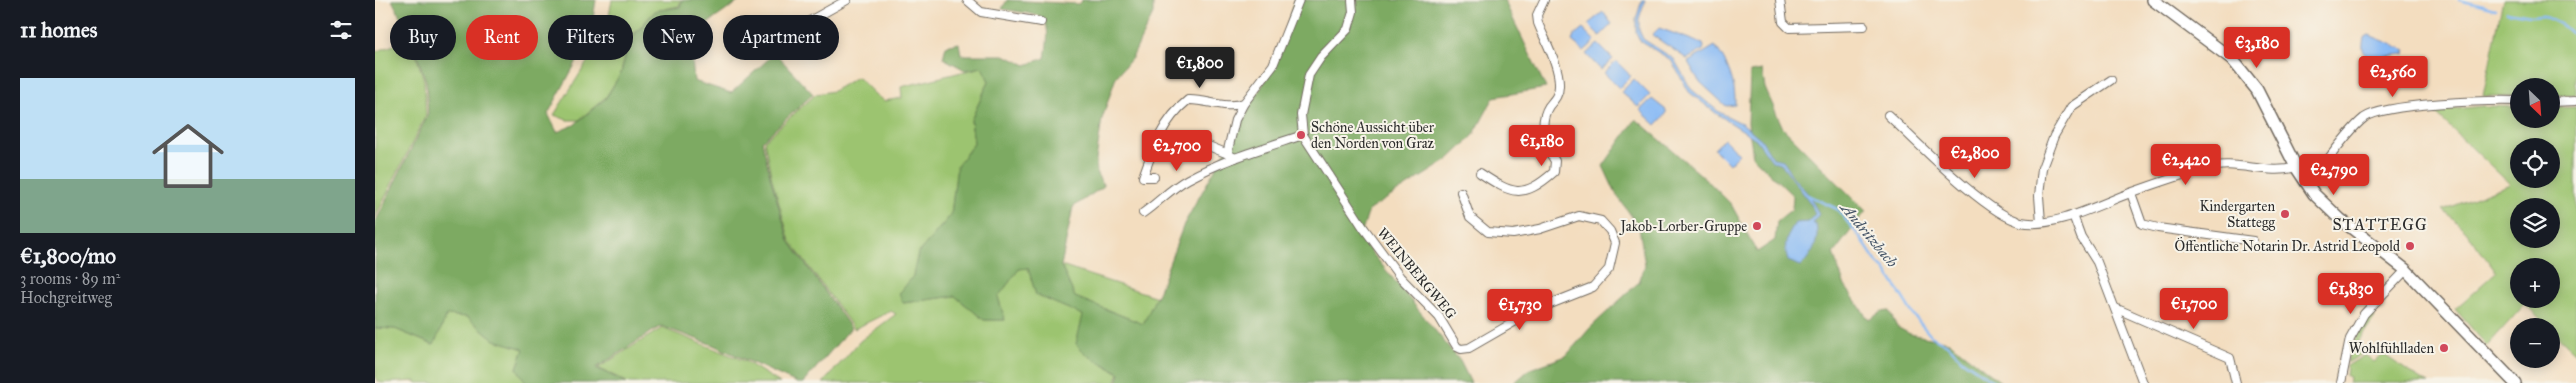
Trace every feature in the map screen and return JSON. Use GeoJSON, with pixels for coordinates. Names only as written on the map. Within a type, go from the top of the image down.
{"type":"FeatureCollection","features":[{"type":"Feature","properties":{"kind":"main road"},"geometry":{"type":"LineString","coordinates":[[2153,0],[2232,59],[2257,90],[2296,167],[2307,185],[2322,203],[2406,270],[2515,383]]}},
{"type":"Feature","properties":{"kind":"street"},"geometry":{"type":"LineString","coordinates":[[820,15],[847,0]]}},
{"type":"Feature","properties":{"kind":"street"},"geometry":{"type":"LineString","coordinates":[[967,0],[981,12],[1041,22]]}},
{"type":"Feature","properties":{"kind":"street"},"geometry":{"type":"LineString","coordinates":[[1231,156],[1235,120],[1244,103],[1273,65],[1299,0]]}},
{"type":"Feature","properties":{"kind":"street"},"geometry":{"type":"LineString","coordinates":[[1143,213],[1167,192],[1231,156],[1303,135],[1301,115],[1309,75],[1321,57],[1348,29],[1353,12],[1352,0]]}},
{"type":"Feature","properties":{"kind":"street"},"geometry":{"type":"LineString","coordinates":[[1480,173],[1511,192],[1527,190],[1554,172],[1555,161],[1546,150],[1544,126],[1548,108],[1559,88],[1554,64],[1538,23],[1537,15],[1544,0]]}},
{"type":"Feature","properties":{"kind":"street"},"geometry":{"type":"LineString","coordinates":[[1780,0],[1783,22],[1789,28],[1864,26]]}},
{"type":"Feature","properties":{"kind":"street"},"geometry":{"type":"LineString","coordinates":[[2041,222],[2039,196],[2042,168],[2053,136],[2071,107],[2111,80]]}},
{"type":"Feature","properties":{"kind":"street"},"geometry":{"type":"LineString","coordinates":[[1155,177],[1143,177],[1153,148],[1168,121],[1188,100],[1226,105],[1244,103]]}},
{"type":"Feature","properties":{"kind":"street"},"geometry":{"type":"LineString","coordinates":[[2307,185],[2356,126],[2370,115],[2393,110],[2473,101],[2510,101]]}},
{"type":"Feature","properties":{"kind":"street"},"geometry":{"type":"LineString","coordinates":[[2560,102],[2576,101]]}},
{"type":"Feature","properties":{"kind":"street"},"geometry":{"type":"LineString","coordinates":[[1888,116],[1971,191],[1993,208],[2021,222],[2041,222],[2073,215],[2208,167],[2245,166],[2284,171],[2296,167]]}},
{"type":"Feature","properties":{"kind":"street","name":"WEINBERGWEG"},"geometry":{"type":"LineString","coordinates":[[1303,135],[1363,227],[1394,270],[1439,317],[1457,347],[1461,349],[1469,348],[1535,310],[1593,287],[1609,269],[1615,244],[1610,231],[1601,221],[1579,216],[1540,229],[1513,234],[1488,232],[1470,218],[1461,192]]}},
{"type":"Feature","properties":{"kind":"street"},"geometry":{"type":"LineString","coordinates":[[1194,140],[1231,156]]}},
{"type":"Feature","properties":{"kind":"street"},"geometry":{"type":"LineString","coordinates":[[2131,193],[2142,224],[2158,228],[2253,241]]}},
{"type":"Feature","properties":{"kind":"street"},"geometry":{"type":"LineString","coordinates":[[2073,215],[2081,237],[2097,262],[2143,383]]}},
{"type":"Feature","properties":{"kind":"street"},"geometry":{"type":"LineString","coordinates":[[2341,383],[2350,340],[2364,314],[2406,270]]}},
{"type":"Feature","properties":{"kind":"street"},"geometry":{"type":"LineString","coordinates":[[2115,308],[2230,358],[2236,383]]}},
{"type":"Feature","properties":{"kind":"green space"},"geometry":{"type":"Polygon","coordinates":[[[392,0],[596,0],[594,15],[548,15],[548,60],[577,60],[548,114],[557,132],[574,125],[606,98],[621,73],[624,60],[633,60],[633,36],[643,25],[643,60],[692,60],[694,81],[731,93],[767,60],[781,60],[813,94],[762,141],[771,180],[789,241],[851,328],[803,383],[797,383],[713,345],[661,326],[596,368],[627,383],[526,383],[517,368],[524,349],[495,340],[467,317],[447,315],[434,345],[395,329],[375,328],[375,223],[428,114],[426,81],[419,60],[456,60],[456,15],[400,15],[392,0]]]}},
{"type":"Feature","properties":{"kind":"green space"},"geometry":{"type":"Polygon","coordinates":[[[612,0],[681,0],[679,6],[655,11],[651,15],[643,15],[643,24],[633,35],[633,15],[609,15],[612,0]]]}},
{"type":"Feature","properties":{"kind":"green space"},"geometry":{"type":"Polygon","coordinates":[[[682,0],[741,0],[713,20],[713,15],[652,15],[655,11],[680,7],[682,0]]]}},
{"type":"Feature","properties":{"kind":"green space"},"geometry":{"type":"Polygon","coordinates":[[[1007,0],[1078,4],[1082,0],[1153,0],[1153,14],[1132,58],[1116,77],[1102,119],[1096,160],[1097,174],[1104,186],[1073,207],[1061,266],[1075,297],[1143,324],[1158,293],[1184,224],[1279,56],[1294,0],[1504,0],[1546,88],[1494,97],[1473,136],[1448,160],[1369,210],[1360,238],[1460,361],[1471,383],[1117,383],[1120,373],[1087,355],[1076,344],[1083,315],[1036,295],[1028,268],[1019,269],[998,297],[1005,320],[984,320],[955,296],[903,303],[899,294],[913,276],[918,253],[951,215],[957,166],[974,143],[971,120],[989,81],[982,67],[965,70],[943,58],[946,46],[959,43],[961,55],[1004,55],[1026,65],[1045,58],[1047,43],[1046,24],[1042,18],[1036,15],[1002,9],[1007,0]]]}},
{"type":"Feature","properties":{"kind":"green space"},"geometry":{"type":"Polygon","coordinates":[[[2503,0],[2576,0],[2576,95],[2560,96],[2560,78],[2510,78],[2510,96],[2483,96],[2503,0]]]}},
{"type":"Feature","properties":{"kind":"green space"},"geometry":{"type":"Polygon","coordinates":[[[390,46],[390,60],[418,60],[424,80],[426,115],[375,218],[375,52],[390,46]]]}},
{"type":"Feature","properties":{"kind":"green space"},"geometry":{"type":"Polygon","coordinates":[[[588,60],[624,60],[621,73],[606,97],[579,120],[567,120],[554,115],[588,60]]]}},
{"type":"Feature","properties":{"kind":"green space"},"geometry":{"type":"Polygon","coordinates":[[[982,67],[989,81],[971,120],[974,143],[957,166],[951,215],[918,253],[904,303],[955,296],[984,320],[1005,320],[998,297],[1019,269],[1028,268],[1036,295],[1083,315],[1087,355],[1119,373],[1115,383],[823,383],[860,341],[896,314],[891,311],[854,329],[790,241],[772,180],[764,141],[816,94],[833,91],[857,77],[884,101],[902,98],[901,87],[982,67]]]}},
{"type":"Feature","properties":{"kind":"green space"},"geometry":{"type":"Polygon","coordinates":[[[1762,70],[1765,88],[1783,128],[1866,211],[1833,254],[1845,286],[1869,320],[1881,312],[1889,311],[1897,327],[1910,334],[1949,342],[2002,383],[1514,383],[1530,369],[1566,356],[1590,328],[1639,282],[1645,265],[1639,227],[1616,194],[1603,166],[1636,119],[1708,181],[1731,204],[1757,252],[1775,240],[1777,221],[1792,209],[1793,196],[1753,157],[1748,123],[1750,72],[1762,70]]]}},
{"type":"Feature","properties":{"kind":"green space"},"geometry":{"type":"Polygon","coordinates":[[[2484,106],[2510,107],[2510,128],[2560,128],[2560,108],[2576,107],[2576,353],[2560,338],[2560,318],[2540,318],[2529,308],[2560,308],[2560,258],[2510,258],[2510,308],[2521,308],[2512,318],[2510,318],[2510,321],[2487,346],[2455,309],[2496,272],[2466,231],[2443,210],[2510,184],[2431,109],[2436,111],[2484,106]]]}},
{"type":"Feature","properties":{"kind":"green space"},"geometry":{"type":"Polygon","coordinates":[[[1061,266],[1157,297],[1143,324],[1075,297],[1061,266]]]}},
{"type":"Feature","properties":{"kind":"green space"},"geometry":{"type":"Polygon","coordinates":[[[2370,313],[2375,317],[2355,346],[2363,353],[2347,363],[2351,345],[2370,313]]]}},
{"type":"Feature","properties":{"kind":"green space"},"geometry":{"type":"Polygon","coordinates":[[[447,315],[467,317],[495,340],[524,349],[517,368],[526,383],[417,383],[416,381],[381,383],[376,379],[375,328],[395,329],[433,345],[447,315]]]}},
{"type":"Feature","properties":{"kind":"green space"},"geometry":{"type":"Polygon","coordinates":[[[662,328],[745,361],[780,383],[629,383],[598,368],[662,328]]]}},
{"type":"Feature","properties":{"kind":"green space"},"geometry":{"type":"Polygon","coordinates":[[[2383,354],[2421,380],[2429,383],[2349,383],[2350,377],[2346,376],[2347,366],[2365,355],[2374,362],[2383,354]]]}},
{"type":"Feature","properties":{"kind":"water"},"geometry":{"type":"Polygon","coordinates":[[[1642,0],[1645,0],[1639,19],[1639,30],[1643,39],[1674,59],[1691,89],[1719,112],[1743,124],[1761,139],[1773,158],[1783,160],[1792,176],[1809,195],[1819,214],[1812,223],[1816,225],[1817,236],[1812,252],[1801,266],[1788,261],[1786,241],[1795,223],[1808,222],[1815,214],[1811,204],[1781,163],[1772,161],[1756,139],[1717,114],[1689,92],[1671,60],[1640,41],[1636,32],[1636,19],[1642,0]]]}},
{"type":"Feature","properties":{"kind":"water"},"geometry":{"type":"Polygon","coordinates":[[[1603,12],[1612,24],[1600,36],[1588,24],[1603,12]]]}},
{"type":"Feature","properties":{"kind":"water"},"geometry":{"type":"Polygon","coordinates":[[[1659,28],[1703,44],[1703,50],[1687,59],[1652,35],[1659,28]]]}},
{"type":"Feature","properties":{"kind":"water"},"geometry":{"type":"Polygon","coordinates":[[[1583,29],[1595,41],[1584,51],[1572,41],[1574,36],[1583,29]]]}},
{"type":"Feature","properties":{"kind":"water"},"geometry":{"type":"Polygon","coordinates":[[[2369,35],[2406,50],[2404,54],[2368,58],[2363,46],[2364,38],[2369,35]]]}},
{"type":"Feature","properties":{"kind":"water"},"geometry":{"type":"Polygon","coordinates":[[[1598,44],[1613,59],[1601,70],[1586,54],[1598,44]]]}},
{"type":"Feature","properties":{"kind":"water"},"geometry":{"type":"Polygon","coordinates":[[[1715,46],[1724,59],[1730,74],[1734,89],[1735,105],[1726,106],[1699,81],[1688,62],[1715,46]]]}},
{"type":"Feature","properties":{"kind":"water"},"geometry":{"type":"Polygon","coordinates":[[[1616,61],[1631,76],[1619,88],[1604,73],[1616,61]]]}},
{"type":"Feature","properties":{"kind":"water"},"geometry":{"type":"Polygon","coordinates":[[[1634,79],[1650,95],[1638,107],[1621,92],[1634,79]]]}},
{"type":"Feature","properties":{"kind":"water"},"geometry":{"type":"Polygon","coordinates":[[[1652,99],[1666,110],[1666,114],[1656,125],[1640,110],[1652,99]]]}},
{"type":"Feature","properties":{"kind":"water"},"geometry":{"type":"Polygon","coordinates":[[[1724,139],[1739,154],[1729,164],[1714,149],[1724,139]]]}},
{"type":"Feature","properties":{"kind":"waterway"},"geometry":{"type":"LineString","coordinates":[[2459,0],[2495,9]]}},
{"type":"Feature","properties":{"kind":"waterway"},"geometry":{"type":"LineString","coordinates":[[2507,12],[2530,16],[2542,15],[2562,25],[2576,37]]}},
{"type":"Feature","properties":{"kind":"waterway","name":"Andritzbach"},"geometry":{"type":"LineString","coordinates":[[1807,195],[1837,209],[1862,240],[1878,264],[1885,269],[1914,316],[1931,336],[1949,346],[1962,360],[1996,383]]}},
{"type":"Feature","properties":{"kind":"place","name":"Schöne Aussicht über den Norden von Graz"},"geometry":{"type":"Point","coordinates":[1301,135]}},
{"type":"Feature","properties":{"kind":"place","name":"Kindergarten Stattegg"},"geometry":{"type":"Point","coordinates":[2285,214]}},
{"type":"Feature","properties":{"kind":"place","name":"Jakob-Lorber-Gruppe"},"geometry":{"type":"Point","coordinates":[1757,226]}},
{"type":"Feature","properties":{"kind":"place","name":"Öffentliche Notarin Dr. Astrid Leopold"},"geometry":{"type":"Point","coordinates":[2410,246]}},
{"type":"Feature","properties":{"kind":"place","name":"Wohlfühlladen"},"geometry":{"type":"Point","coordinates":[2444,348]}},
{"type":"Feature","properties":{"kind":"district","name":"STATTEGG"},"geometry":{"type":"Point","coordinates":[2380,224]}}]}
